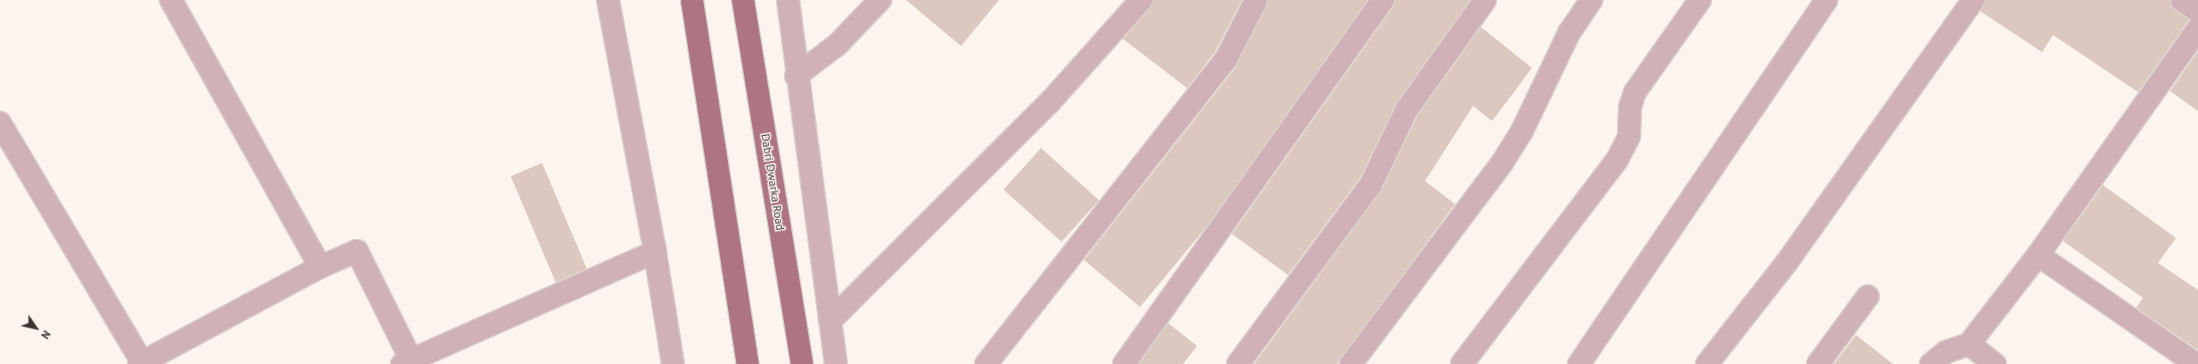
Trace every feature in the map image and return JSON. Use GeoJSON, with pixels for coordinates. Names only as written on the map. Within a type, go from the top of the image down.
{"type":"FeatureCollection","features":[{"type":"Feature","properties":{"kind":"main road"},"geometry":{"type":"LineString","coordinates":[[692,0],[748,364]]}},
{"type":"Feature","properties":{"kind":"main road","name":"Dabri Dwarka Road"},"geometry":{"type":"LineString","coordinates":[[743,0],[802,364]]}},
{"type":"Feature","properties":{"kind":"street"},"geometry":{"type":"LineString","coordinates":[[171,0],[320,267]]}},
{"type":"Feature","properties":{"kind":"street"},"geometry":{"type":"LineString","coordinates":[[608,0],[655,252],[673,364]]}},
{"type":"Feature","properties":{"kind":"street"},"geometry":{"type":"LineString","coordinates":[[788,0],[796,76],[837,363]]}},
{"type":"Feature","properties":{"kind":"street"},"geometry":{"type":"LineString","coordinates":[[796,76],[838,44],[880,0]]}},
{"type":"Feature","properties":{"kind":"street"},"geometry":{"type":"LineString","coordinates":[[830,321],[1049,103],[1141,0]]}},
{"type":"Feature","properties":{"kind":"street"},"geometry":{"type":"LineString","coordinates":[[986,364],[1226,59],[1256,0]]}},
{"type":"Feature","properties":{"kind":"street"},"geometry":{"type":"LineString","coordinates":[[1124,364],[1383,0]]}},
{"type":"Feature","properties":{"kind":"street"},"geometry":{"type":"LineString","coordinates":[[1238,364],[1371,184],[1407,109],[1485,0]]}},
{"type":"Feature","properties":{"kind":"street"},"geometry":{"type":"LineString","coordinates":[[1352,364],[1502,163],[1522,131],[1569,33],[1591,0]]}},
{"type":"Feature","properties":{"kind":"street"},"geometry":{"type":"LineString","coordinates":[[1462,364],[1617,160],[1629,136],[1630,107],[1635,92],[1700,0]]}},
{"type":"Feature","properties":{"kind":"street"},"geometry":{"type":"LineString","coordinates":[[1578,364],[1826,0]]}},
{"type":"Feature","properties":{"kind":"street"},"geometry":{"type":"LineString","coordinates":[[1706,364],[1787,262],[1973,0]]}},
{"type":"Feature","properties":{"kind":"street"},"geometry":{"type":"LineString","coordinates":[[2182,0],[2198,11]]}},
{"type":"Feature","properties":{"kind":"street"},"geometry":{"type":"LineString","coordinates":[[1931,364],[1946,352],[1969,344],[2038,255],[2198,29]]}},
{"type":"Feature","properties":{"kind":"street"},"geometry":{"type":"LineString","coordinates":[[0,123],[141,364],[320,267],[357,251],[408,362],[655,252]]}},
{"type":"Feature","properties":{"kind":"street"},"geometry":{"type":"LineString","coordinates":[[2038,255],[2196,364]]}},
{"type":"Feature","properties":{"kind":"street"},"geometry":{"type":"LineString","coordinates":[[1818,364],[1868,296]]}},
{"type":"Feature","properties":{"kind":"street"},"geometry":{"type":"LineString","coordinates":[[1969,344],[1995,364]]}},
{"type":"Feature","properties":{"kind":"building"},"geometry":{"type":"Polygon","coordinates":[[[906,0],[999,0],[961,46],[906,0]]]}},
{"type":"Feature","properties":{"kind":"building"},"geometry":{"type":"Polygon","coordinates":[[[1153,0],[1242,0],[1215,52],[1187,88],[1123,39],[1150,8],[1153,0]]]}},
{"type":"Feature","properties":{"kind":"building"},"geometry":{"type":"Polygon","coordinates":[[[1268,0],[1368,0],[1208,225],[1140,307],[1084,260],[1236,67],[1268,0]]]}},
{"type":"Feature","properties":{"kind":"building"},"geometry":{"type":"Polygon","coordinates":[[[1395,0],[1470,0],[1397,102],[1360,178],[1288,275],[1232,234],[1393,7],[1395,0]]]}},
{"type":"Feature","properties":{"kind":"building"},"geometry":{"type":"Polygon","coordinates":[[[1985,0],[2170,0],[2175,10],[2189,20],[2138,92],[2053,35],[2042,52],[1980,11],[1985,0]]]}},
{"type":"Feature","properties":{"kind":"building"},"geometry":{"type":"Polygon","coordinates":[[[1481,27],[1532,68],[1492,121],[1473,106],[1425,181],[1455,204],[1337,364],[1254,364],[1381,191],[1418,115],[1481,27]]]}},
{"type":"Feature","properties":{"kind":"building"},"geometry":{"type":"Polygon","coordinates":[[[2198,51],[2198,111],[2170,91],[2198,51]]]}},
{"type":"Feature","properties":{"kind":"building"},"geometry":{"type":"Polygon","coordinates":[[[1041,148],[1099,200],[1061,242],[1004,190],[1041,148]]]}},
{"type":"Feature","properties":{"kind":"building"},"geometry":{"type":"Polygon","coordinates":[[[542,163],[587,269],[556,282],[511,176],[542,163]]]}},
{"type":"Feature","properties":{"kind":"building"},"geometry":{"type":"Polygon","coordinates":[[[2103,185],[2176,238],[2158,263],[2198,290],[2198,350],[2136,308],[2143,298],[2063,241],[2103,185]]]}},
{"type":"Feature","properties":{"kind":"building"},"geometry":{"type":"Polygon","coordinates":[[[1168,323],[1197,346],[1183,364],[1139,364],[1168,323]]]}},
{"type":"Feature","properties":{"kind":"building"},"geometry":{"type":"Polygon","coordinates":[[[1856,335],[1893,364],[1834,364],[1856,335]]]}}]}
